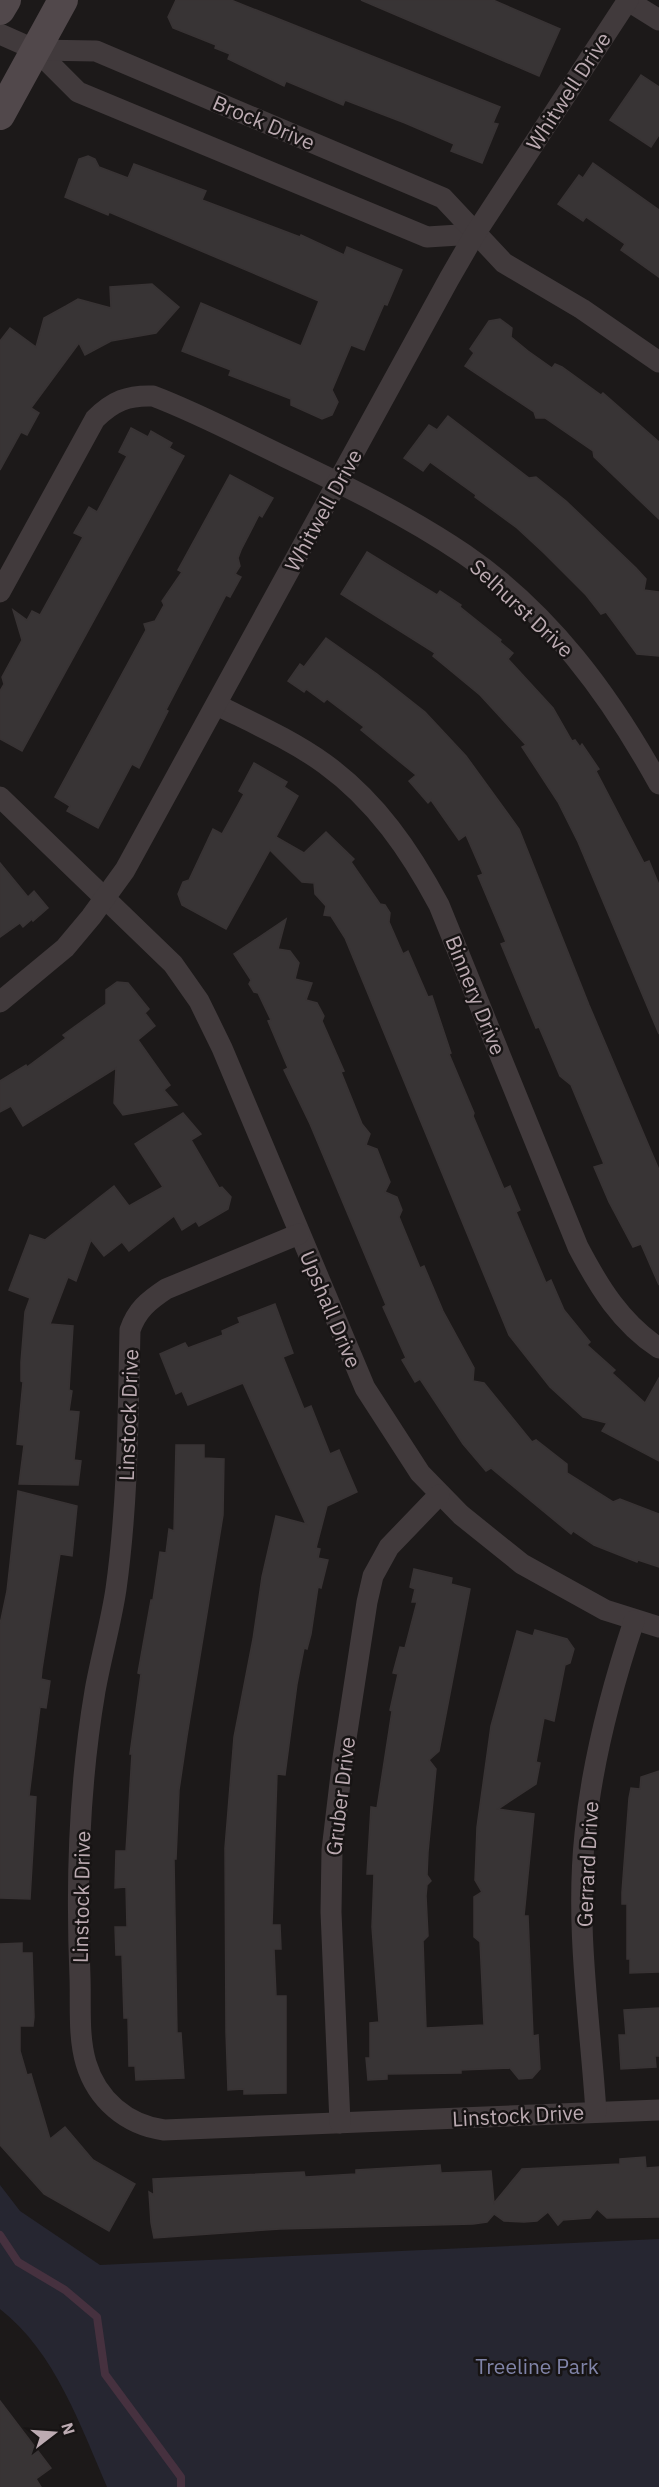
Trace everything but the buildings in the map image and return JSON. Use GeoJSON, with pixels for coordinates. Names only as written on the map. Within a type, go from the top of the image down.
{"type":"FeatureCollection","features":[{"type":"Feature","properties":{"kind":"main road"},"geometry":{"type":"LineString","coordinates":[[0,10],[6,0]]}},
{"type":"Feature","properties":{"kind":"main road"},"geometry":{"type":"LineString","coordinates":[[0,115],[63,0]]}},
{"type":"Feature","properties":{"kind":"street"},"geometry":{"type":"LineString","coordinates":[[627,0],[659,20]]}},
{"type":"Feature","properties":{"kind":"street","name":"Whitwell Drive"},"geometry":{"type":"LineString","coordinates":[[0,1002],[65,948],[125,870],[475,234],[627,0]]}},
{"type":"Feature","properties":{"kind":"street","name":"Brock Drive"},"geometry":{"type":"LineString","coordinates":[[0,34],[36,50],[78,92],[427,237],[475,234]]}},
{"type":"Feature","properties":{"kind":"street","name":"Brock Drive"},"geometry":{"type":"LineString","coordinates":[[36,50],[96,51],[443,198],[504,263],[582,309],[659,362]]}},
{"type":"Feature","properties":{"kind":"street","name":"Selhurst Drive"},"geometry":{"type":"LineString","coordinates":[[0,592],[95,419],[117,401],[135,395],[153,396],[338,482],[466,555],[525,605],[573,654],[602,690],[635,740],[659,784]]}},
{"type":"Feature","properties":{"kind":"street","name":"Binnery Drive"},"geometry":{"type":"LineString","coordinates":[[217,705],[294,744],[326,764],[359,793],[394,831],[439,905],[584,1257],[604,1294],[627,1323],[659,1348]]}},
{"type":"Feature","properties":{"kind":"street","name":"Upshall Drive"},"geometry":{"type":"LineString","coordinates":[[0,797],[173,964],[199,1001],[222,1048],[365,1388],[398,1442],[439,1495],[478,1531],[522,1564],[605,1610],[659,1627]]}},
{"type":"Feature","properties":{"kind":"street","name":"Linstock Drive"},"geometry":{"type":"LineString","coordinates":[[299,1234],[165,1289],[136,1315],[130,1330],[129,1440],[122,1541],[116,1591],[95,1692],[82,1823],[78,1925],[82,2026],[86,2063],[98,2090],[121,2113],[146,2127],[198,2130],[659,2110]]}},
{"type":"Feature","properties":{"kind":"street","name":"Gruber Drive"},"geometry":{"type":"LineString","coordinates":[[340,2123],[331,1912],[332,1850],[339,1780],[367,1602],[373,1576],[389,1547],[439,1495]]}},
{"type":"Feature","properties":{"kind":"street","name":"Gerrard Drive"},"geometry":{"type":"LineString","coordinates":[[596,2112],[582,1908],[585,1836],[601,1736],[634,1621]]}},
{"type":"Feature","properties":{"kind":"green space","name":"Treeline Park"},"geometry":{"type":"Polygon","coordinates":[[[0,2185],[20,2211],[100,2265],[659,2239],[659,2487],[107,2487],[76,2415],[51,2368],[19,2326],[0,2309],[0,2185]]]}},
{"type":"Feature","properties":{"kind":"waterway"},"geometry":{"type":"LineString","coordinates":[[0,2235],[18,2262],[65,2290],[97,2317],[105,2374],[181,2477],[181,2487]]}}]}
